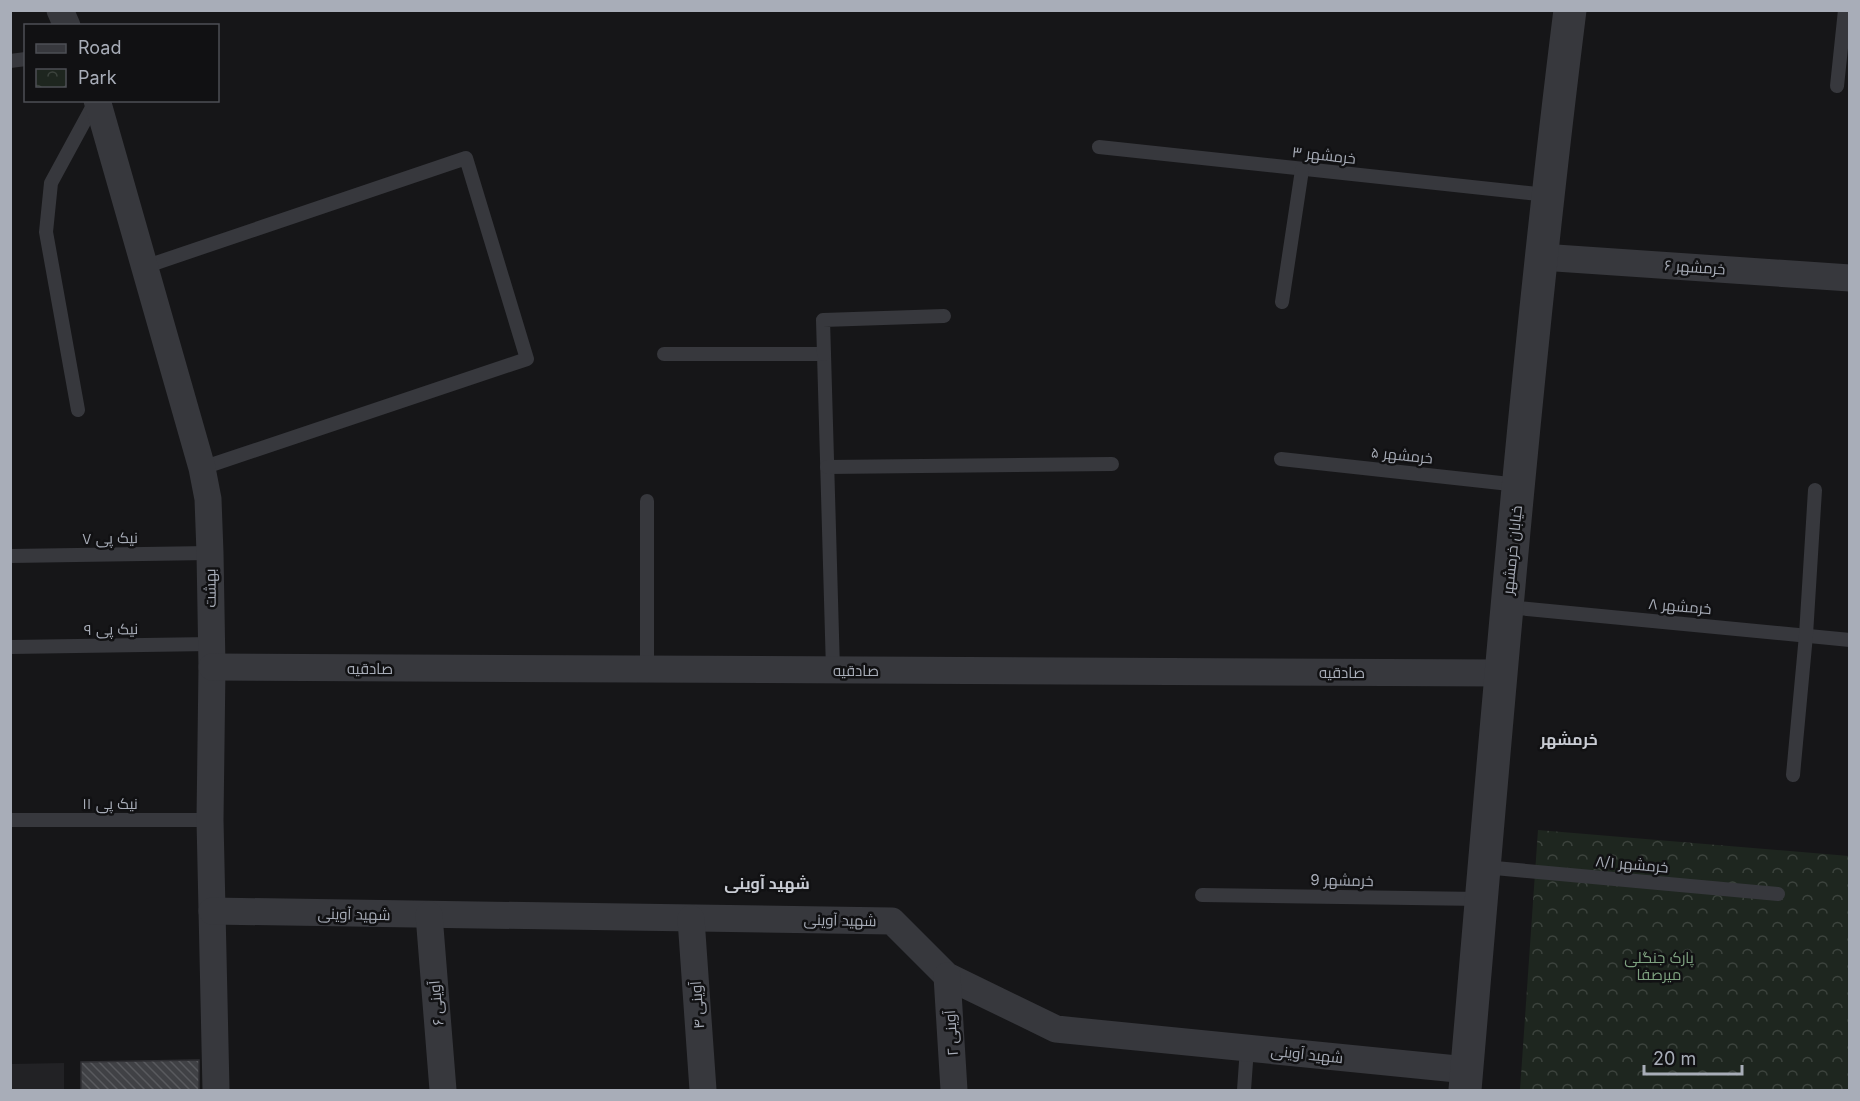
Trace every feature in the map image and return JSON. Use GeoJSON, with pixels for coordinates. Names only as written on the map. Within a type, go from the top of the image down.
{"type":"FeatureCollection","features":[{"type":"Feature","properties":{"kind":"street","name":"خیابان خرمشهر"},"geometry":{"type":"LineString","coordinates":[[1466,1080],[1507,606],[1547,195],[1570,10]]}},
{"type":"Feature","properties":{"kind":"street","name":"بهشت"},"geometry":{"type":"LineString","coordinates":[[98,102],[202,468],[208,499],[211,656],[210,820],[216,1090]]}},
{"type":"Feature","properties":{"kind":"street","name":"خرمشهر ۶"},"geometry":{"type":"LineString","coordinates":[[1541,257],[1850,278]]}},
{"type":"Feature","properties":{"kind":"street","name":"صادقیه"},"geometry":{"type":"LineString","coordinates":[[211,656],[647,669],[1501,673]]}},
{"type":"Feature","properties":{"kind":"street","name":"شهید آوینی"},"geometry":{"type":"LineString","coordinates":[[212,911],[892,921],[946,976],[1056,1029],[1247,1048],[1466,1080]]}},
{"type":"Feature","properties":{"kind":"street","name":"آوینی ۶"},"geometry":{"type":"LineString","coordinates":[[429,915],[443,1090]]}},
{"type":"Feature","properties":{"kind":"street","name":"آوینی ۴"},"geometry":{"type":"LineString","coordinates":[[691,919],[703,1090]]}},
{"type":"Feature","properties":{"kind":"street","name":"آوینی ۲"},"geometry":{"type":"LineString","coordinates":[[946,976],[954,1090]]}},
{"type":"Feature","properties":{"kind":"lane"},"geometry":{"type":"LineString","coordinates":[[1837,86],[1845,10]]}},
{"type":"Feature","properties":{"kind":"lane"},"geometry":{"type":"LineString","coordinates":[[78,410],[46,232],[51,183],[96,102]]}},
{"type":"Feature","properties":{"kind":"lane","name":"خرمشهر ۳"},"geometry":{"type":"LineString","coordinates":[[1099,147],[1547,195]]}},
{"type":"Feature","properties":{"kind":"lane"},"geometry":{"type":"LineString","coordinates":[[144,267],[466,158],[527,360],[202,468]]}},
{"type":"Feature","properties":{"kind":"lane"},"geometry":{"type":"LineString","coordinates":[[1282,302],[1302,170]]}},
{"type":"Feature","properties":{"kind":"lane"},"geometry":{"type":"LineString","coordinates":[[833,670],[823,320],[944,315]]}},
{"type":"Feature","properties":{"kind":"lane"},"geometry":{"type":"LineString","coordinates":[[664,354],[824,354]]}},
{"type":"Feature","properties":{"kind":"lane","name":"خرمشهر ۵"},"geometry":{"type":"LineString","coordinates":[[1281,459],[1519,484]]}},
{"type":"Feature","properties":{"kind":"lane"},"geometry":{"type":"LineString","coordinates":[[827,467],[1112,464]]}},
{"type":"Feature","properties":{"kind":"lane"},"geometry":{"type":"LineString","coordinates":[[1793,775],[1806,635],[1815,490]]}},
{"type":"Feature","properties":{"kind":"lane"},"geometry":{"type":"LineString","coordinates":[[646,501],[647,669]]}},
{"type":"Feature","properties":{"kind":"lane","name":"نیک پی ۷"},"geometry":{"type":"LineString","coordinates":[[10,556],[210,553]]}},
{"type":"Feature","properties":{"kind":"lane","name":"خرمشهر ۸"},"geometry":{"type":"LineString","coordinates":[[1507,606],[1850,640]]}},
{"type":"Feature","properties":{"kind":"lane","name":"نیک پی ۹"},"geometry":{"type":"LineString","coordinates":[[10,647],[211,656]]}},
{"type":"Feature","properties":{"kind":"lane","name":"نیک پی ۱۱"},"geometry":{"type":"LineString","coordinates":[[10,820],[210,820]]}},
{"type":"Feature","properties":{"kind":"lane","name":"خرمشهر ۸/۱"},"geometry":{"type":"LineString","coordinates":[[1483,883],[1778,894]]}},
{"type":"Feature","properties":{"kind":"lane","name":"خرمشهر 9"},"geometry":{"type":"LineString","coordinates":[[1202,895],[1483,883]]}},
{"type":"Feature","properties":{"kind":"lane"},"geometry":{"type":"LineString","coordinates":[[1244,1090],[1247,1048]]}},
{"type":"Feature","properties":{"kind":"shaded area"},"geometry":{"type":"Polygon","coordinates":[[[64,1063],[64,1090],[11,1090],[11,1064],[64,1063]]]}},
{"type":"Feature","properties":{"kind":"green space","name":"پارک جنگلی میرصفا"},"geometry":{"type":"Polygon","coordinates":[[[1538,830],[1849,856],[1849,1090],[1520,1090],[1538,830]]]}},
{"type":"Feature","properties":{"kind":"building"},"geometry":{"type":"Polygon","coordinates":[[[199,1060],[199,1090],[81,1090],[81,1062],[199,1060]]]}},
{"type":"Feature","properties":{"kind":"district","name":"خرمشهر"},"geometry":{"type":"Point","coordinates":[1569,739]}},
{"type":"Feature","properties":{"kind":"district","name":"شهید آوینی"},"geometry":{"type":"Point","coordinates":[767,883]}}]}
